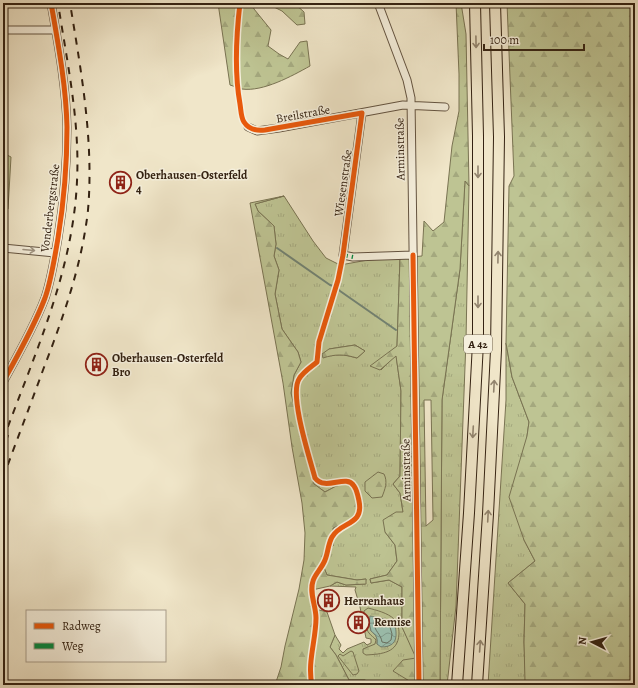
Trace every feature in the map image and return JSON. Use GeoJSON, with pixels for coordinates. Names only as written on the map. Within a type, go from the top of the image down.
{"type":"FeatureCollection","features":[{"type":"Feature","properties":{"kind":"highway","name":"A 42"},"geometry":{"type":"LineString","coordinates":[[457,685],[469,513],[478,343],[478,136],[475,3]]}},
{"type":"Feature","properties":{"kind":"highway","name":"A 42"},"geometry":{"type":"LineString","coordinates":[[477,685],[488,514],[496,334],[499,137],[495,3]]}},
{"type":"Feature","properties":{"kind":"street","name":"Vonderbergstraße"},"geometry":{"type":"LineString","coordinates":[[3,382],[22,347],[45,297],[55,253],[65,189],[67,125],[51,3]]}},
{"type":"Feature","properties":{"kind":"street","name":"Arminstraße"},"geometry":{"type":"LineString","coordinates":[[378,3],[407,80],[410,94],[419,685]]}},
{"type":"Feature","properties":{"kind":"street"},"geometry":{"type":"LineString","coordinates":[[3,30],[55,30]]}},
{"type":"Feature","properties":{"kind":"street","name":"Breilstraße"},"geometry":{"type":"LineString","coordinates":[[248,127],[257,131],[266,130],[410,105],[446,107]]}},
{"type":"Feature","properties":{"kind":"street","name":"Wiesenstraße"},"geometry":{"type":"LineString","coordinates":[[362,113],[343,255],[353,257],[413,254]]}},
{"type":"Feature","properties":{"kind":"street"},"geometry":{"type":"LineString","coordinates":[[3,248],[55,253]]}},
{"type":"Feature","properties":{"kind":"green space"},"geometry":{"type":"Polygon","coordinates":[[[218,3],[252,3],[254,9],[271,30],[268,46],[288,59],[300,42],[307,41],[310,66],[268,86],[242,89],[230,85],[218,3]]]}},
{"type":"Feature","properties":{"kind":"green space"},"geometry":{"type":"Polygon","coordinates":[[[266,3],[294,3],[304,12],[305,24],[297,25],[282,11],[266,3]]]}},
{"type":"Feature","properties":{"kind":"green space"},"geometry":{"type":"Polygon","coordinates":[[[456,3],[461,3],[466,34],[469,186],[465,181],[460,269],[442,400],[440,685],[411,685],[411,682],[393,671],[403,660],[416,658],[402,627],[402,587],[389,580],[371,583],[370,579],[387,575],[397,561],[395,545],[385,532],[383,520],[396,512],[403,512],[400,493],[393,484],[400,476],[401,391],[396,356],[380,370],[370,366],[397,346],[400,258],[422,256],[424,221],[433,231],[444,222],[452,146],[459,111],[456,3]],[[424,400],[426,526],[433,520],[431,400],[424,400]]]}},
{"type":"Feature","properties":{"kind":"green space"},"geometry":{"type":"Polygon","coordinates":[[[507,3],[635,3],[635,685],[526,685],[525,682],[525,604],[508,583],[535,561],[524,540],[509,497],[527,436],[529,422],[512,377],[506,343],[509,186],[514,176],[507,3]]]}},
{"type":"Feature","properties":{"kind":"green space"},"geometry":{"type":"Polygon","coordinates":[[[3,153],[11,157],[8,209],[3,209],[3,153]]]}},
{"type":"Feature","properties":{"kind":"green space"},"geometry":{"type":"Polygon","coordinates":[[[465,180],[469,186],[466,340],[456,606],[447,685],[440,685],[442,400],[460,269],[465,180]]]}},
{"type":"Feature","properties":{"kind":"green space"},"geometry":{"type":"Polygon","coordinates":[[[284,196],[313,241],[326,258],[340,265],[368,260],[400,258],[397,346],[381,370],[396,355],[401,391],[400,476],[393,484],[400,493],[403,512],[385,532],[395,545],[397,561],[387,575],[370,579],[371,583],[389,580],[402,587],[402,627],[417,658],[411,685],[372,685],[365,680],[349,680],[336,655],[330,647],[335,635],[341,645],[339,649],[343,653],[347,649],[364,642],[367,645],[371,643],[371,639],[366,638],[355,590],[356,587],[330,586],[337,582],[346,585],[365,584],[366,579],[357,580],[327,575],[322,563],[325,551],[333,546],[333,528],[341,524],[342,483],[325,492],[314,484],[291,393],[294,375],[301,362],[298,352],[282,329],[275,294],[279,270],[274,256],[276,244],[274,226],[258,211],[255,204],[284,196]],[[355,345],[329,349],[333,355],[345,355],[357,358],[365,351],[355,345]]]}},
{"type":"Feature","properties":{"kind":"green space"},"geometry":{"type":"Polygon","coordinates":[[[284,196],[255,204],[258,211],[274,226],[276,244],[274,256],[279,270],[275,294],[282,329],[298,352],[301,362],[294,375],[291,393],[305,453],[314,484],[325,492],[342,483],[353,485],[362,499],[354,520],[333,528],[333,546],[325,551],[322,563],[327,575],[357,580],[366,579],[366,584],[346,585],[337,582],[330,586],[312,590],[315,609],[327,612],[335,635],[330,647],[336,655],[349,680],[365,680],[372,685],[275,685],[281,667],[299,589],[304,560],[305,533],[302,503],[283,383],[250,203],[284,196]]]}},
{"type":"Feature","properties":{"kind":"green space"},"geometry":{"type":"Polygon","coordinates":[[[506,343],[512,377],[529,422],[527,436],[524,540],[535,561],[508,583],[525,604],[524,642],[526,685],[488,685],[506,400],[506,343]]]}},
{"type":"Feature","properties":{"kind":"green space"},"geometry":{"type":"Polygon","coordinates":[[[355,345],[365,351],[357,358],[340,355],[323,358],[322,354],[329,349],[355,345]]]}},
{"type":"Feature","properties":{"kind":"green space"},"geometry":{"type":"Polygon","coordinates":[[[378,472],[384,474],[386,480],[385,488],[382,497],[372,498],[365,491],[365,482],[378,472]]]}},
{"type":"Feature","properties":{"kind":"green space"},"geometry":{"type":"Polygon","coordinates":[[[368,608],[378,611],[389,615],[395,621],[398,626],[399,634],[396,645],[392,649],[378,654],[366,655],[363,653],[363,649],[375,644],[376,640],[368,632],[364,611],[368,608]],[[369,622],[371,631],[377,638],[377,644],[388,647],[369,622]]]}},
{"type":"Feature","properties":{"kind":"green space"},"geometry":{"type":"Polygon","coordinates":[[[351,651],[353,652],[359,671],[357,674],[353,675],[338,656],[340,654],[343,656],[351,651]]]}},
{"type":"Feature","properties":{"kind":"water"},"geometry":{"type":"Polygon","coordinates":[[[370,616],[385,619],[393,624],[396,629],[396,636],[393,644],[381,647],[377,644],[376,637],[371,631],[369,622],[370,616]]]}},
{"type":"Feature","properties":{"kind":"waterway"},"geometry":{"type":"LineString","coordinates":[[277,248],[330,285],[337,287],[340,291],[396,330]]}},
{"type":"Feature","properties":{"kind":"railway"},"geometry":{"type":"LineString","coordinates":[[3,440],[50,313],[60,281],[74,215],[77,181],[77,136],[72,92],[58,3]]}},
{"type":"Feature","properties":{"kind":"railway"},"geometry":{"type":"LineString","coordinates":[[3,478],[71,291],[81,251],[88,210],[88,132],[82,80],[70,3]]}},
{"type":"Feature","properties":{"kind":"railway"},"geometry":{"type":"LineString","coordinates":[[3,452],[8,435]]}},
{"type":"Feature","properties":{"kind":"marked path"},"geometry":{"type":"LineString","coordinates":[[344,252],[343,255],[353,257]]}},
{"type":"Feature","properties":{"kind":"cycle path"},"geometry":{"type":"LineString","coordinates":[[3,382],[31,330],[45,298],[53,268],[62,210],[65,182],[67,127],[61,64],[51,3]]}},
{"type":"Feature","properties":{"kind":"cycle path"},"geometry":{"type":"LineString","coordinates":[[240,3],[237,28],[236,67],[242,116],[248,127],[256,130],[265,130],[362,113],[343,255],[338,280],[319,342],[317,362],[301,376],[297,387],[298,412],[315,478],[320,482],[325,483],[341,481],[350,482],[357,491],[360,509],[355,519],[341,528],[332,537],[325,560],[313,581],[312,595],[316,613],[316,626],[311,660],[312,685]]}},
{"type":"Feature","properties":{"kind":"cycle path"},"geometry":{"type":"LineString","coordinates":[[413,255],[419,685]]}},
{"type":"Feature","properties":{"kind":"place","name":"Oberhausen-Osterfeld 4"},"geometry":{"type":"Point","coordinates":[121,182]}},
{"type":"Feature","properties":{"kind":"place","name":"Oberhausen-Osterfeld Bro"},"geometry":{"type":"Point","coordinates":[97,365]}},
{"type":"Feature","properties":{"kind":"place","name":"Herrenhaus"},"geometry":{"type":"Point","coordinates":[329,601]}},
{"type":"Feature","properties":{"kind":"place","name":"Remise"},"geometry":{"type":"Point","coordinates":[358,622]}}]}
